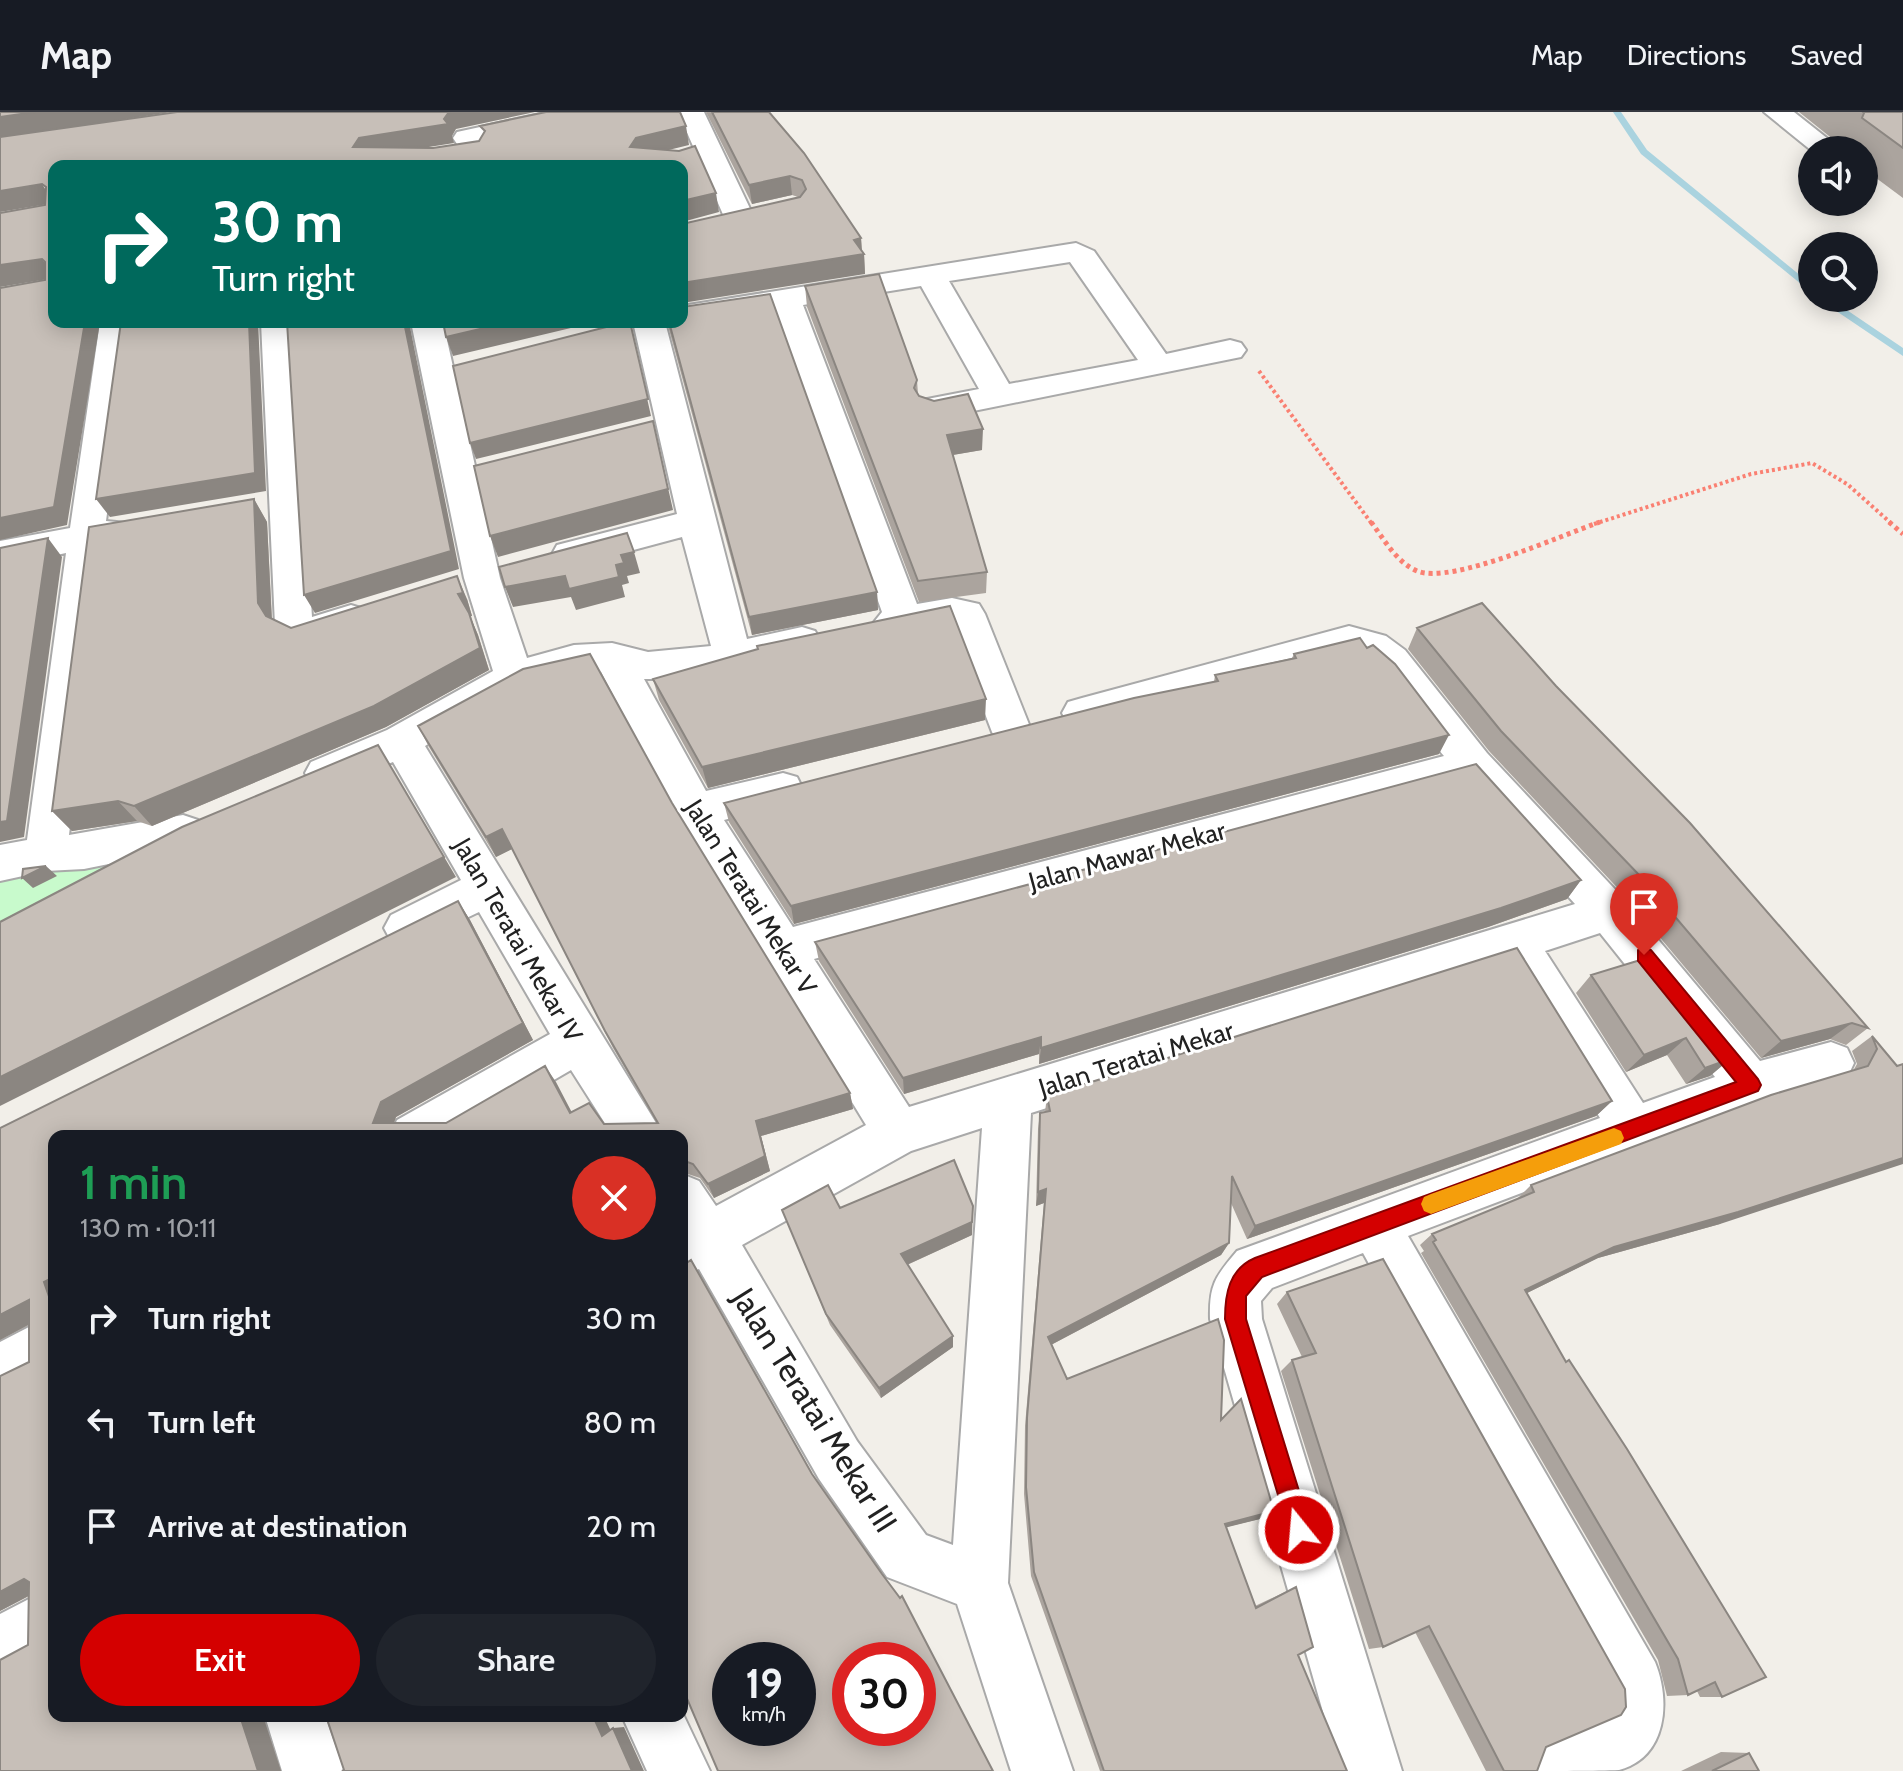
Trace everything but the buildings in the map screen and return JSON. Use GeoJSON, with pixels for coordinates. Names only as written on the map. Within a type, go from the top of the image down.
{"type":"FeatureCollection","features":[{"type":"Feature","properties":{"kind":"street"},"geometry":{"type":"LineString","coordinates":[[453,112],[474,152]]}},
{"type":"Feature","properties":{"kind":"street"},"geometry":{"type":"LineString","coordinates":[[439,157],[474,152],[586,112]]}},
{"type":"Feature","properties":{"kind":"street"},"geometry":{"type":"LineString","coordinates":[[691,112],[711,151],[753,216],[711,226]]}},
{"type":"Feature","properties":{"kind":"street"},"geometry":{"type":"LineString","coordinates":[[1777,112],[1809,136]]}},
{"type":"Feature","properties":{"kind":"street"},"geometry":{"type":"LineString","coordinates":[[681,159],[711,151]]}},
{"type":"Feature","properties":{"kind":"street"},"geometry":{"type":"LineString","coordinates":[[688,314],[784,296],[1076,252],[1083,257],[1158,366]]}},
{"type":"Feature","properties":{"kind":"street"},"geometry":{"type":"LineString","coordinates":[[930,275],[999,395]]}},
{"type":"Feature","properties":{"kind":"street"},"geometry":{"type":"LineString","coordinates":[[784,296],[904,620]]}},
{"type":"Feature","properties":{"kind":"street"},"geometry":{"type":"LineString","coordinates":[[46,854],[115,328]]}},
{"type":"Feature","properties":{"kind":"street"},"geometry":{"type":"LineString","coordinates":[[277,328],[272,505],[294,625],[306,633],[379,610]]}},
{"type":"Feature","properties":{"kind":"street"},"geometry":{"type":"LineString","coordinates":[[430,328],[452,371],[497,574],[514,677]]}},
{"type":"Feature","properties":{"kind":"street"},"geometry":{"type":"LineString","coordinates":[[639,328],[657,429],[696,521],[733,656]]}},
{"type":"Feature","properties":{"kind":"street"},"geometry":{"type":"LineString","coordinates":[[934,408],[1230,350]]}},
{"type":"Feature","properties":{"kind":"street"},"geometry":{"type":"LineString","coordinates":[[497,574],[696,521]]}},
{"type":"Feature","properties":{"kind":"street"},"geometry":{"type":"LineString","coordinates":[[0,554],[148,526]]}},
{"type":"Feature","properties":{"kind":"street"},"geometry":{"type":"LineString","coordinates":[[299,783],[401,741],[514,677],[574,659],[612,657],[648,666],[691,665],[952,611],[966,614],[997,735],[1349,640],[1373,646],[1391,660],[1473,764],[1609,912],[1751,1085]]}},
{"type":"Feature","properties":{"kind":"street","name":"Jalan Teratai Mekar V"},"geometry":{"type":"LineString","coordinates":[[612,657],[696,810],[898,1133]]}},
{"type":"Feature","properties":{"kind":"street","name":"Jalan Teratai Mekar IV"},"geometry":{"type":"LineString","coordinates":[[401,741],[489,886],[577,1043],[636,1130]]}},
{"type":"Feature","properties":{"kind":"street","name":"Jalan Mawar Mekar"},"geometry":{"type":"LineString","coordinates":[[781,949],[1473,764]]}},
{"type":"Feature","properties":{"kind":"street"},"geometry":{"type":"LineString","coordinates":[[696,810],[816,780]]}},
{"type":"Feature","properties":{"kind":"street"},"geometry":{"type":"LineString","coordinates":[[0,863],[46,854],[84,852],[198,826],[78,889]]}},
{"type":"Feature","properties":{"kind":"street"},"geometry":{"type":"LineString","coordinates":[[363,950],[489,886]]}},
{"type":"Feature","properties":{"kind":"street","name":"Jalan Teratai Mekar"},"geometry":{"type":"LineString","coordinates":[[691,1229],[898,1133],[1609,912]]}},
{"type":"Feature","properties":{"kind":"street"},"geometry":{"type":"LineString","coordinates":[[1514,940],[1634,1130]]}},
{"type":"Feature","properties":{"kind":"street"},"geometry":{"type":"LineString","coordinates":[[425,1130],[577,1043]]}},
{"type":"Feature","properties":{"kind":"street"},"geometry":{"type":"LineString","coordinates":[[1371,1771],[1236,1319],[1235,1292],[1255,1269],[1751,1085],[1831,1063]]}},
{"type":"Feature","properties":{"kind":"street"},"geometry":{"type":"LineString","coordinates":[[1008,1099],[979,1583],[1042,1771]]}},
{"type":"Feature","properties":{"kind":"street"},"geometry":{"type":"LineString","coordinates":[[1374,1225],[1634,1683],[1636,1715],[1621,1738],[1549,1771]]}},
{"type":"Feature","properties":{"kind":"street","name":"Jalan Teratai Mekar III"},"geometry":{"type":"LineString","coordinates":[[691,1229],[838,1460],[907,1557],[979,1583]]}},
{"type":"Feature","properties":{"kind":"street"},"geometry":{"type":"LineString","coordinates":[[0,1371],[48,1343]]}},
{"type":"Feature","properties":{"kind":"street"},"geometry":{"type":"LineString","coordinates":[[0,1646],[48,1618]]}},
{"type":"Feature","properties":{"kind":"street"},"geometry":{"type":"LineString","coordinates":[[297,1722],[313,1771]]}},
{"type":"Feature","properties":{"kind":"street"},"geometry":{"type":"LineString","coordinates":[[655,1722],[679,1771]]}},
{"type":"Feature","properties":{"kind":"path"},"geometry":{"type":"LineString","coordinates":[[1230,350],[1247,359],[1259,372],[1394,553],[1411,570],[1427,576],[1463,570],[1800,461],[1825,469],[1903,534]]}},
{"type":"Feature","properties":{"kind":"green space"},"geometry":{"type":"Polygon","coordinates":[[[185,815],[169,859],[0,944],[0,850],[185,815]]]}},
{"type":"Feature","properties":{"kind":"waterway"},"geometry":{"type":"LineString","coordinates":[[1617,112],[1644,152],[1798,278]]}},
{"type":"Feature","properties":{"kind":"waterway"},"geometry":{"type":"LineString","coordinates":[[1843,312],[1903,353]]}},
{"type":"Feature","properties":{"kind":"slow traffic"},"geometry":{"type":"LineString","coordinates":[[1431,1204],[1614,1138]]}},
{"type":"Feature","properties":{"kind":"route"},"geometry":{"type":"LineString","coordinates":[[1299,1530],[1236,1319],[1235,1292],[1255,1269],[1751,1085],[1644,955]]}}]}
